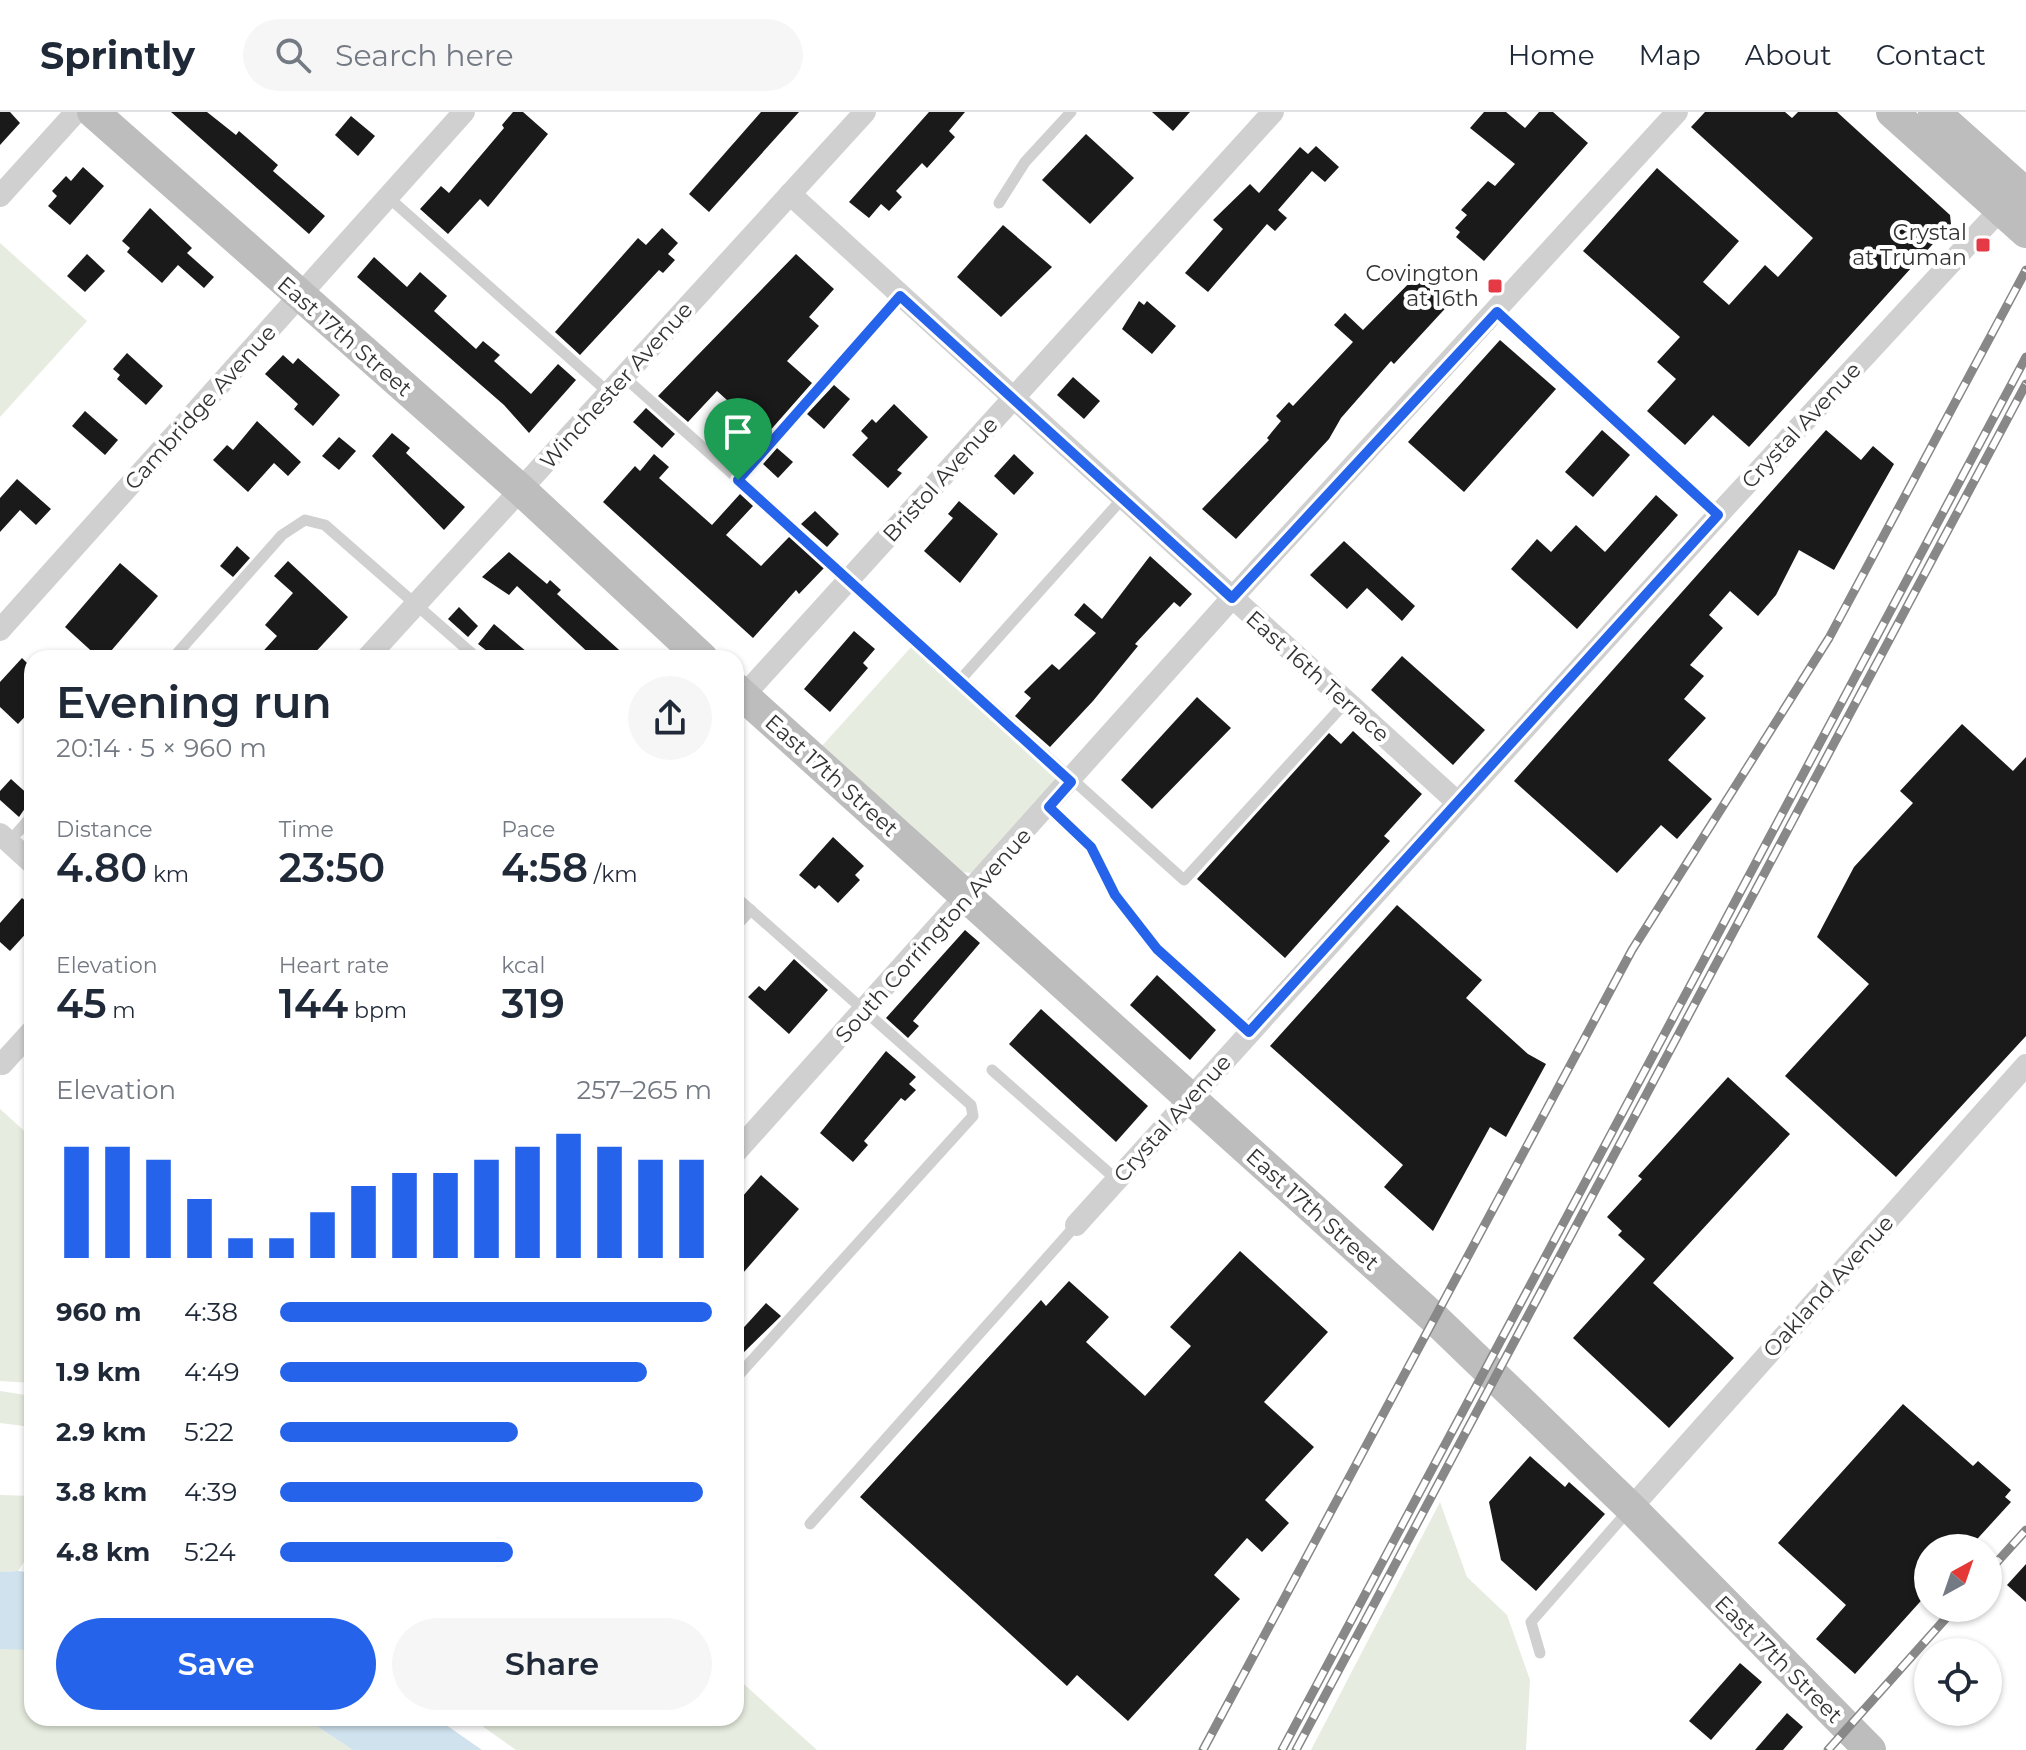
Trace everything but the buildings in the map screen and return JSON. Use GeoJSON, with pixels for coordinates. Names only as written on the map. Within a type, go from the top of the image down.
{"type":"FeatureCollection","features":[{"type":"Feature","properties":{"kind":"street"},"geometry":{"type":"LineString","coordinates":[[0,196],[76,112]]}},
{"type":"Feature","properties":{"kind":"street","name":"East 17th Street"},"geometry":{"type":"LineString","coordinates":[[93,112],[521,490],[693,650]]}},
{"type":"Feature","properties":{"kind":"street","name":"Cambridge Avenue"},"geometry":{"type":"LineString","coordinates":[[0,630],[464,112]]}},
{"type":"Feature","properties":{"kind":"street","name":"Winchester Avenue"},"geometry":{"type":"LineString","coordinates":[[374,650],[865,112]]}},
{"type":"Feature","properties":{"kind":"street","name":"Bristol Avenue"},"geometry":{"type":"LineString","coordinates":[[744,691],[1273,112]]}},
{"type":"Feature","properties":{"kind":"street"},"geometry":{"type":"LineString","coordinates":[[1874,112],[1991,219]]}},
{"type":"Feature","properties":{"kind":"street"},"geometry":{"type":"LineString","coordinates":[[1892,112],[2026,232]]}},
{"type":"Feature","properties":{"kind":"street"},"geometry":{"type":"LineString","coordinates":[[1931,112],[2022,192]]}},
{"type":"Feature","properties":{"kind":"street","name":"South Corrington Avenue"},"geometry":{"type":"LineString","coordinates":[[744,1143],[969,897],[1232,598],[1497,312],[1670,114]]}},
{"type":"Feature","properties":{"kind":"street","name":"Crystal Avenue"},"geometry":{"type":"LineString","coordinates":[[1076,1225],[1718,515],[1991,219],[2022,192]]}},
{"type":"Feature","properties":{"kind":"street","name":"East 16th Terrace"},"geometry":{"type":"LineString","coordinates":[[790,194],[1011,399],[1457,802]]}},
{"type":"Feature","properties":{"kind":"street","name":"East 17th Street"},"geometry":{"type":"LineString","coordinates":[[744,700],[969,897],[1434,1318],[1631,1508],[1870,1750]]}},
{"type":"Feature","properties":{"kind":"street"},"geometry":{"type":"LineString","coordinates":[[5,838],[24,856]]}},
{"type":"Feature","properties":{"kind":"street"},"geometry":{"type":"LineString","coordinates":[[2,1064],[24,1040]]}},
{"type":"Feature","properties":{"kind":"street","name":"Oakland Avenue"},"geometry":{"type":"LineString","coordinates":[[1631,1508],[2026,1065]]}},
{"type":"Feature","properties":{"kind":"lane"},"geometry":{"type":"LineString","coordinates":[[999,203],[1025,162],[1071,112]]}},
{"type":"Feature","properties":{"kind":"lane"},"geometry":{"type":"LineString","coordinates":[[388,197],[738,480],[905,628],[945,670],[961,679],[1071,782],[1184,880],[1346,702]]}},
{"type":"Feature","properties":{"kind":"lane"},"geometry":{"type":"LineString","coordinates":[[738,480],[900,296]]}},
{"type":"Feature","properties":{"kind":"lane"},"geometry":{"type":"LineString","coordinates":[[1497,312],[1718,515]]}},
{"type":"Feature","properties":{"kind":"lane"},"geometry":{"type":"LineString","coordinates":[[961,679],[1122,499]]}},
{"type":"Feature","properties":{"kind":"lane"},"geometry":{"type":"LineString","coordinates":[[180,650],[282,535],[305,520],[325,525],[468,650]]}},
{"type":"Feature","properties":{"kind":"lane"},"geometry":{"type":"LineString","coordinates":[[1049,807],[1091,847],[1115,895],[1157,949],[1249,1032]]}},
{"type":"Feature","properties":{"kind":"lane"},"geometry":{"type":"LineString","coordinates":[[5,838],[24,823]]}},
{"type":"Feature","properties":{"kind":"lane"},"geometry":{"type":"LineString","coordinates":[[744,904],[971,1105],[973,1116],[744,1369]]}},
{"type":"Feature","properties":{"kind":"lane"},"geometry":{"type":"LineString","coordinates":[[744,917],[751,910]]}},
{"type":"Feature","properties":{"kind":"lane"},"geometry":{"type":"LineString","coordinates":[[992,1070],[1117,1180]]}},
{"type":"Feature","properties":{"kind":"lane","name":"Crystal Avenue"},"geometry":{"type":"LineString","coordinates":[[810,1524],[1076,1225]]}},
{"type":"Feature","properties":{"kind":"lane"},"geometry":{"type":"LineString","coordinates":[[1540,1653],[1531,1622],[1631,1508]]}},
{"type":"Feature","properties":{"kind":"shaded area"},"geometry":{"type":"Polygon","coordinates":[[[0,243],[87,321],[0,417],[0,243]]]}},
{"type":"Feature","properties":{"kind":"shaded area"},"geometry":{"type":"Polygon","coordinates":[[[913,645],[928,663],[957,684],[1060,777],[972,873],[959,872],[821,747],[913,645]]]}},
{"type":"Feature","properties":{"kind":"shaded area"},"geometry":{"type":"Polygon","coordinates":[[[0,1109],[24,1131],[24,1382],[0,1381],[0,1109]]]}},
{"type":"Feature","properties":{"kind":"shaded area"},"geometry":{"type":"Polygon","coordinates":[[[0,1391],[24,1395],[24,1426],[0,1423],[0,1391]]]}},
{"type":"Feature","properties":{"kind":"shaded area"},"geometry":{"type":"Polygon","coordinates":[[[0,1495],[24,1496],[24,1562],[18,1571],[0,1572],[0,1495]]]}},
{"type":"Feature","properties":{"kind":"shaded area"},"geometry":{"type":"Polygon","coordinates":[[[1440,1502],[1467,1577],[1507,1615],[1530,1680],[1526,1750],[1311,1750],[1440,1502]]]}},
{"type":"Feature","properties":{"kind":"shaded area"},"geometry":{"type":"Polygon","coordinates":[[[24,1648],[24,1726],[317,1726],[353,1750],[0,1750],[0,1649],[24,1648]]]}},
{"type":"Feature","properties":{"kind":"shaded area"},"geometry":{"type":"Polygon","coordinates":[[[744,1684],[817,1750],[516,1750],[482,1726],[744,1726],[744,1684]]]}},
{"type":"Feature","properties":{"kind":"water"},"geometry":{"type":"Polygon","coordinates":[[[0,1572],[24,1572],[24,1650],[0,1649],[0,1572]]]}},
{"type":"Feature","properties":{"kind":"water"},"geometry":{"type":"Polygon","coordinates":[[[317,1726],[448,1726],[482,1750],[353,1750],[317,1726]]]}},
{"type":"Feature","properties":{"kind":"railway"},"geometry":{"type":"LineString","coordinates":[[1203,1750],[1632,950],[1829,638],[2026,270]]}},
{"type":"Feature","properties":{"kind":"railway"},"geometry":{"type":"LineString","coordinates":[[1282,1750],[2026,357]]}},
{"type":"Feature","properties":{"kind":"railway"},"geometry":{"type":"LineString","coordinates":[[1296,1750],[2026,384]]}},
{"type":"Feature","properties":{"kind":"railway"},"geometry":{"type":"LineString","coordinates":[[2002,1557],[2026,1530]]}},
{"type":"Feature","properties":{"kind":"railway"},"geometry":{"type":"LineString","coordinates":[[1828,1750],[1942,1622]]}},
{"type":"Feature","properties":{"kind":"place","name":"Crystal at Truman"},"geometry":{"type":"Point","coordinates":[1983,245]}},
{"type":"Feature","properties":{"kind":"place","name":"Covington at 16th"},"geometry":{"type":"Point","coordinates":[1495,286]}},
{"type":"Feature","properties":{"kind":"route"},"geometry":{"type":"LineString","coordinates":[[900,296],[1232,598],[1497,312],[1718,515],[1249,1032],[1228,1017],[1157,949],[1115,895],[1091,847],[1049,807],[1071,782],[961,679],[933,659],[905,628],[738,480],[900,296]]}}]}
